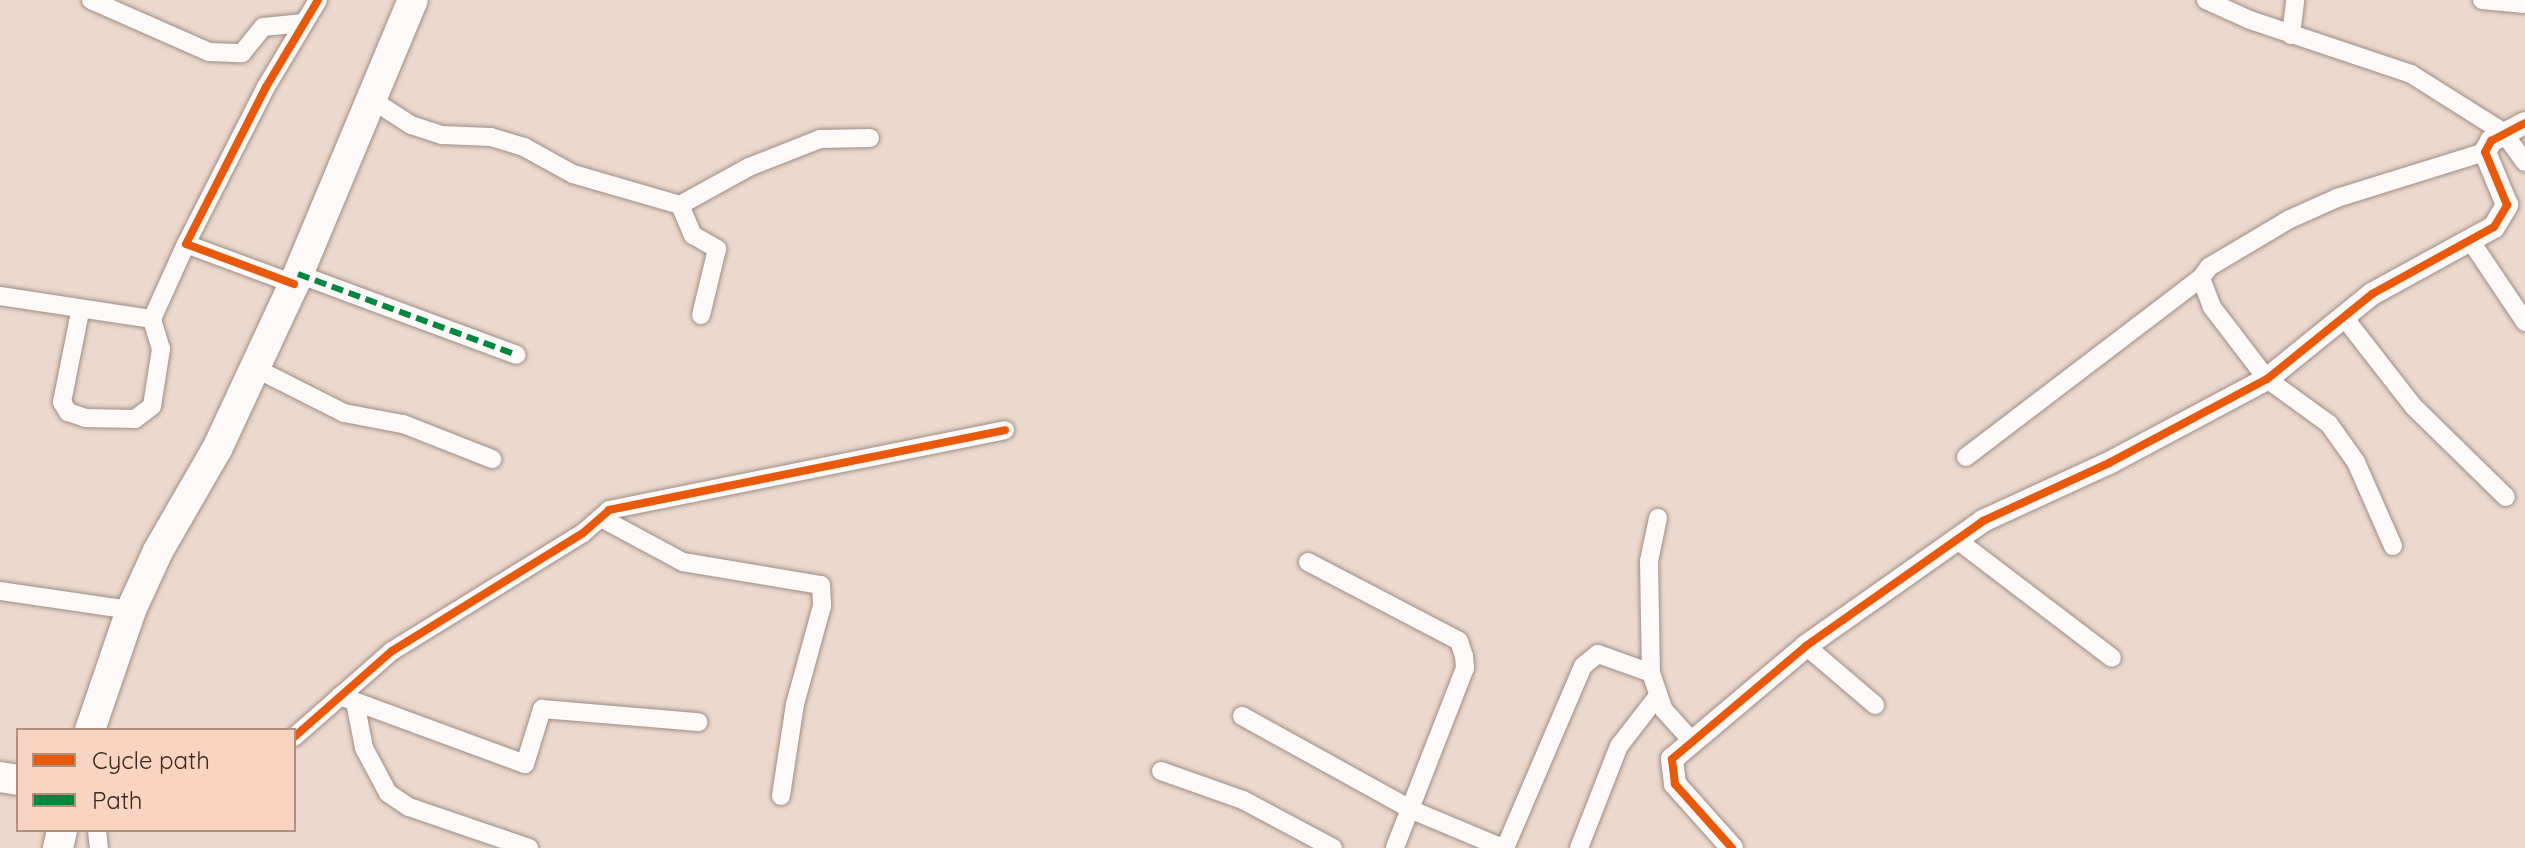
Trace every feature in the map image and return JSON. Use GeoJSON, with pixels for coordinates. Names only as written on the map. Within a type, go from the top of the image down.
{"type":"FeatureCollection","features":[{"type":"Feature","properties":{"kind":"main road"},"geometry":{"type":"LineString","coordinates":[[91,728],[131,610],[158,551],[217,449],[296,279],[374,101],[413,0]]}},
{"type":"Feature","properties":{"kind":"street"},"geometry":{"type":"LineString","coordinates":[[91,0],[128,8],[209,52],[231,54],[251,46],[263,27],[304,23]]}},
{"type":"Feature","properties":{"kind":"street"},"geometry":{"type":"LineString","coordinates":[[80,312],[62,402],[68,412],[85,418],[135,419],[152,406],[161,349],[152,319],[186,244],[318,0]]}},
{"type":"Feature","properties":{"kind":"street"},"geometry":{"type":"LineString","coordinates":[[2206,0],[2291,35],[2411,74],[2503,132],[2525,162]]}},
{"type":"Feature","properties":{"kind":"street"},"geometry":{"type":"LineString","coordinates":[[2291,35],[2295,0]]}},
{"type":"Feature","properties":{"kind":"street"},"geometry":{"type":"LineString","coordinates":[[2482,0],[2525,4]]}},
{"type":"Feature","properties":{"kind":"street"},"geometry":{"type":"LineString","coordinates":[[374,101],[411,125],[442,135],[491,137],[524,147],[573,174],[680,205],[749,167],[820,139],[870,138]]}},
{"type":"Feature","properties":{"kind":"street"},"geometry":{"type":"LineString","coordinates":[[1966,457],[2201,278],[2209,267],[2290,219],[2337,198],[2485,152],[2503,132],[2525,123]]}},
{"type":"Feature","properties":{"kind":"street"},"geometry":{"type":"LineString","coordinates":[[1732,848],[1671,776],[1672,759],[1806,646],[1956,539],[2267,379],[2343,316],[2505,216],[2507,205],[2485,152]]}},
{"type":"Feature","properties":{"kind":"street"},"geometry":{"type":"LineString","coordinates":[[680,205],[693,235],[717,249],[701,315]]}},
{"type":"Feature","properties":{"kind":"street"},"geometry":{"type":"LineString","coordinates":[[2470,240],[2525,322]]}},
{"type":"Feature","properties":{"kind":"street"},"geometry":{"type":"LineString","coordinates":[[186,244],[517,355]]}},
{"type":"Feature","properties":{"kind":"street"},"geometry":{"type":"LineString","coordinates":[[2201,278],[2212,307],[2267,379],[2329,424],[2356,462],[2393,546]]}},
{"type":"Feature","properties":{"kind":"street"},"geometry":{"type":"LineString","coordinates":[[0,296],[80,312],[152,319]]}},
{"type":"Feature","properties":{"kind":"street"},"geometry":{"type":"LineString","coordinates":[[2343,316],[2413,406],[2506,497]]}},
{"type":"Feature","properties":{"kind":"street"},"geometry":{"type":"LineString","coordinates":[[253,367],[344,413],[403,424],[492,459]]}},
{"type":"Feature","properties":{"kind":"street"},"geometry":{"type":"LineString","coordinates":[[296,736],[348,699],[392,651],[603,519],[609,510],[657,497],[1005,430]]}},
{"type":"Feature","properties":{"kind":"street"},"geometry":{"type":"LineString","coordinates":[[1658,518],[1649,561],[1651,673],[1657,697],[1692,741]]}},
{"type":"Feature","properties":{"kind":"street"},"geometry":{"type":"LineString","coordinates":[[603,519],[683,562],[821,585],[822,606],[795,704],[781,796]]}},
{"type":"Feature","properties":{"kind":"street"},"geometry":{"type":"LineString","coordinates":[[1956,539],[2112,658]]}},
{"type":"Feature","properties":{"kind":"street"},"geometry":{"type":"LineString","coordinates":[[1308,562],[1459,641],[1465,668],[1395,848]]}},
{"type":"Feature","properties":{"kind":"street"},"geometry":{"type":"LineString","coordinates":[[0,591],[131,610]]}},
{"type":"Feature","properties":{"kind":"street"},"geometry":{"type":"LineString","coordinates":[[1806,646],[1875,705]]}},
{"type":"Feature","properties":{"kind":"street"},"geometry":{"type":"LineString","coordinates":[[1242,716],[1412,810],[1504,848],[1583,666],[1598,654],[1651,673]]}},
{"type":"Feature","properties":{"kind":"street"},"geometry":{"type":"LineString","coordinates":[[1579,848],[1619,746],[1657,697]]}},
{"type":"Feature","properties":{"kind":"street"},"geometry":{"type":"LineString","coordinates":[[348,699],[525,764],[542,709],[698,722]]}},
{"type":"Feature","properties":{"kind":"street"},"geometry":{"type":"LineString","coordinates":[[348,699],[364,748],[388,793],[409,807],[529,848]]}},
{"type":"Feature","properties":{"kind":"street"},"geometry":{"type":"LineString","coordinates":[[1161,771],[1224,792],[1333,848]]}},
{"type":"Feature","properties":{"kind":"marked path"},"geometry":{"type":"LineString","coordinates":[[298,274],[517,355]]}},
{"type":"Feature","properties":{"kind":"cycle path"},"geometry":{"type":"LineString","coordinates":[[294,284],[186,244],[266,87],[318,0]]}},
{"type":"Feature","properties":{"kind":"cycle path"},"geometry":{"type":"LineString","coordinates":[[1732,848],[1675,784],[1672,759],[1806,646],[1983,521],[2109,463],[2267,379],[2372,294],[2494,227],[2507,205],[2485,152],[2491,141],[2525,123]]}},
{"type":"Feature","properties":{"kind":"cycle path"},"geometry":{"type":"LineString","coordinates":[[296,735],[392,651],[583,533],[609,510],[1005,430]]}}]}
